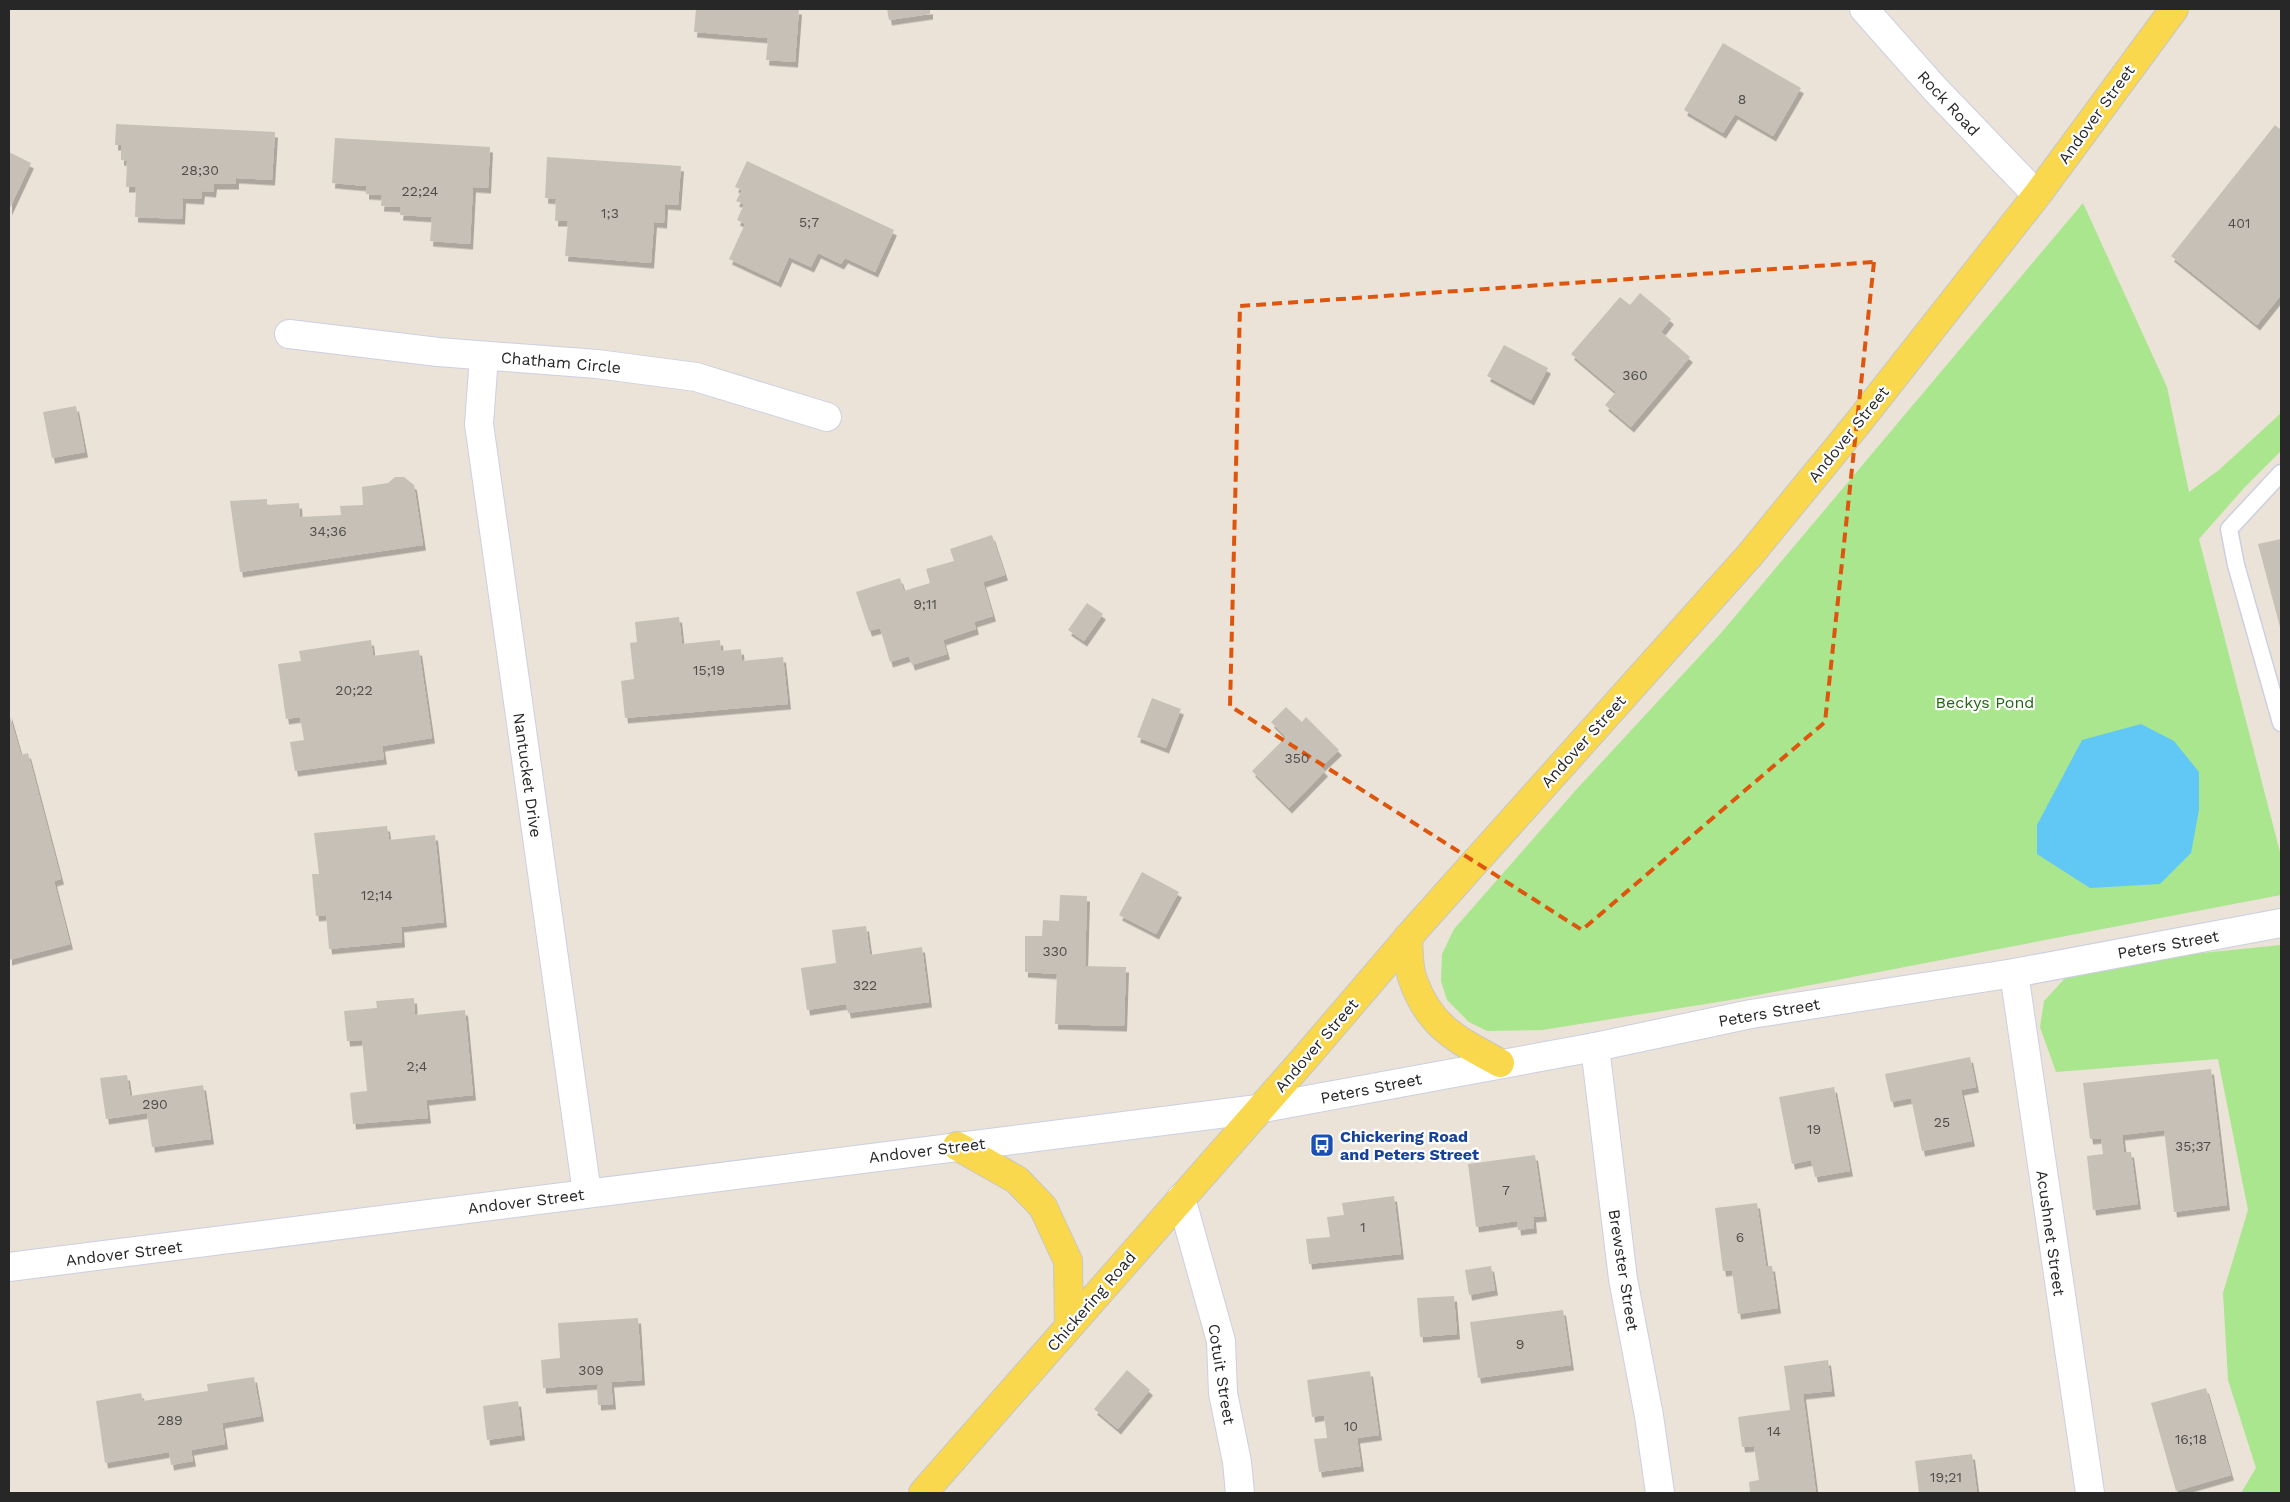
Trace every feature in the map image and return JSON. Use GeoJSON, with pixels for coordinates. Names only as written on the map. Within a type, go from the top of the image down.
{"type":"FeatureCollection","features":[{"type":"Feature","properties":{"kind":"main road","name":"Andover Street"},"geometry":{"type":"LineString","coordinates":[[1258,1109],[1306,1058],[1408,937],[1749,556],[1857,424],[2037,195],[2174,9]]}},
{"type":"Feature","properties":{"kind":"main road"},"geometry":{"type":"LineString","coordinates":[[1408,937],[1412,979],[1431,1017],[1456,1039],[1500,1063]]}},
{"type":"Feature","properties":{"kind":"main road","name":"Chickering Road"},"geometry":{"type":"LineString","coordinates":[[923,1493],[1258,1109]]}},
{"type":"Feature","properties":{"kind":"main road"},"geometry":{"type":"LineString","coordinates":[[957,1146],[1017,1180],[1043,1207],[1068,1261],[1069,1326]]}},
{"type":"Feature","properties":{"kind":"street","name":"Rock Road"},"geometry":{"type":"LineString","coordinates":[[1864,9],[1948,103],[2037,195]]}},
{"type":"Feature","properties":{"kind":"street","name":"Chatham Circle"},"geometry":{"type":"LineString","coordinates":[[289,334],[484,356],[597,364],[696,377],[826,418]]}},
{"type":"Feature","properties":{"kind":"street","name":"Nantucket Drive"},"geometry":{"type":"LineString","coordinates":[[484,356],[479,424],[587,1193]]}},
{"type":"Feature","properties":{"kind":"street","name":"Peters Street"},"geometry":{"type":"LineString","coordinates":[[1258,1109],[1595,1046],[1751,1014],[2014,973],[2281,923]]}},
{"type":"Feature","properties":{"kind":"street","name":"Acushnet Street"},"geometry":{"type":"LineString","coordinates":[[2014,973],[2090,1493]]}},
{"type":"Feature","properties":{"kind":"street","name":"Brewster Street"},"geometry":{"type":"LineString","coordinates":[[1595,1046],[1623,1279],[1649,1416],[1660,1493]]}},
{"type":"Feature","properties":{"kind":"street","name":"Andover Street"},"geometry":{"type":"LineString","coordinates":[[9,1267],[1258,1109]]}},
{"type":"Feature","properties":{"kind":"street","name":"Cotuit Street"},"geometry":{"type":"LineString","coordinates":[[1181,1198],[1221,1342],[1224,1393],[1237,1462],[1240,1493]]}},
{"type":"Feature","properties":{"kind":"lane"},"geometry":{"type":"LineString","coordinates":[[2281,473],[2229,529],[2236,565],[2281,723]]}},
{"type":"Feature","properties":{"kind":"highlighted area"},"geometry":{"type":"Polygon","coordinates":[[[1874,262],[1825,722],[1582,930],[1230,706],[1240,306],[1874,262]]]}},
{"type":"Feature","properties":{"kind":"green space","name":"Beckys Pond"},"geometry":{"type":"Polygon","coordinates":[[[2083,203],[2167,387],[2189,492],[2219,470],[2281,413],[2281,451],[2244,488],[2199,539],[2281,856],[2281,895],[1737,999],[1542,1030],[1487,1031],[1469,1022],[1447,1000],[1441,981],[1442,954],[1454,929],[1575,791],[1721,633],[2083,203]]]}},
{"type":"Feature","properties":{"kind":"green space"},"geometry":{"type":"Polygon","coordinates":[[[2281,945],[2281,1493],[2241,1493],[2256,1468],[2228,1380],[2223,1293],[2248,1210],[2218,1059],[2056,1072],[2040,1027],[2044,1001],[2068,975],[2113,962],[2281,945]]]}},
{"type":"Feature","properties":{"kind":"water"},"geometry":{"type":"Polygon","coordinates":[[[2141,724],[2174,741],[2199,772],[2199,810],[2191,853],[2160,884],[2090,888],[2037,854],[2037,825],[2082,740],[2141,724]]]}},
{"type":"Feature","properties":{"kind":"building"},"geometry":{"type":"Polygon","coordinates":[[[696,9],[799,9],[795,62],[766,60],[768,38],[694,32],[696,9]]]}},
{"type":"Feature","properties":{"kind":"building"},"geometry":{"type":"Polygon","coordinates":[[[887,9],[930,9],[930,14],[889,20],[887,9]]]}},
{"type":"Feature","properties":{"kind":"building"},"geometry":{"type":"Polygon","coordinates":[[[1723,43],[1801,88],[1773,136],[1735,114],[1723,133],[1684,110],[1723,43]]]}},
{"type":"Feature","properties":{"kind":"building"},"geometry":{"type":"Polygon","coordinates":[[[116,124],[275,132],[272,180],[236,178],[236,184],[214,184],[213,192],[202,191],[201,199],[183,198],[182,219],[135,217],[136,187],[126,187],[127,161],[121,160],[121,145],[115,145],[116,124]]]}},
{"type":"Feature","properties":{"kind":"building"},"geometry":{"type":"Polygon","coordinates":[[[2275,125],[2281,130],[2281,295],[2257,325],[2171,256],[2275,125]]]}},
{"type":"Feature","properties":{"kind":"building"},"geometry":{"type":"Polygon","coordinates":[[[335,138],[490,147],[488,188],[473,187],[470,244],[430,241],[432,217],[400,215],[401,207],[381,206],[382,195],[366,194],[366,186],[332,183],[335,138]]]}},
{"type":"Feature","properties":{"kind":"building"},"geometry":{"type":"Polygon","coordinates":[[[9,152],[31,163],[9,210],[9,152]]]}},
{"type":"Feature","properties":{"kind":"building"},"geometry":{"type":"Polygon","coordinates":[[[547,157],[681,166],[678,205],[665,204],[664,223],[654,222],[651,263],[565,256],[568,221],[555,221],[556,199],[545,198],[547,157]]]}},
{"type":"Feature","properties":{"kind":"building"},"geometry":{"type":"Polygon","coordinates":[[[747,161],[894,230],[875,272],[845,258],[841,264],[818,253],[811,267],[789,257],[778,282],[729,259],[745,224],[737,220],[744,204],[736,201],[742,190],[735,187],[747,161]]]}},
{"type":"Feature","properties":{"kind":"building"},"geometry":{"type":"Polygon","coordinates":[[[1640,293],[1671,319],[1661,332],[1690,357],[1631,427],[1605,405],[1616,392],[1571,354],[1620,297],[1630,305],[1640,293]]]}},
{"type":"Feature","properties":{"kind":"building"},"geometry":{"type":"Polygon","coordinates":[[[1504,345],[1548,368],[1531,400],[1487,376],[1504,345]]]}},
{"type":"Feature","properties":{"kind":"building"},"geometry":{"type":"Polygon","coordinates":[[[76,406],[85,452],[52,458],[43,412],[76,406]]]}},
{"type":"Feature","properties":{"kind":"building"},"geometry":{"type":"Polygon","coordinates":[[[395,477],[404,477],[414,485],[423,545],[240,572],[230,501],[267,499],[267,505],[299,503],[300,517],[341,515],[340,506],[363,505],[362,487],[388,483],[395,477]]]}},
{"type":"Feature","properties":{"kind":"building"},"geometry":{"type":"Polygon","coordinates":[[[992,535],[1005,575],[983,582],[993,616],[974,622],[976,629],[943,640],[947,654],[912,665],[909,656],[890,662],[880,628],[869,631],[856,592],[900,578],[904,591],[930,583],[926,569],[954,561],[950,549],[992,535]]]}},
{"type":"Feature","properties":{"kind":"building"},"geometry":{"type":"Polygon","coordinates":[[[2281,539],[2281,631],[2258,544],[2281,539]]]}},
{"type":"Feature","properties":{"kind":"building"},"geometry":{"type":"Polygon","coordinates":[[[1087,603],[1103,614],[1084,641],[1068,630],[1087,603]]]}},
{"type":"Feature","properties":{"kind":"building"},"geometry":{"type":"Polygon","coordinates":[[[679,617],[682,644],[720,640],[721,651],[741,649],[742,661],[783,657],[788,704],[625,718],[621,681],[634,679],[630,643],[637,642],[635,622],[679,617]]]}},
{"type":"Feature","properties":{"kind":"building"},"geometry":{"type":"Polygon","coordinates":[[[371,640],[373,656],[419,650],[432,738],[382,746],[384,759],[295,771],[290,742],[304,740],[300,717],[286,719],[278,664],[301,661],[299,651],[371,640]]]}},
{"type":"Feature","properties":{"kind":"building"},"geometry":{"type":"Polygon","coordinates":[[[1152,698],[1181,709],[1166,748],[1137,737],[1152,698]]]}},
{"type":"Feature","properties":{"kind":"building"},"geometry":{"type":"Polygon","coordinates":[[[1286,707],[1302,722],[1306,717],[1339,750],[1321,767],[1325,771],[1289,808],[1252,771],[1286,737],[1271,722],[1286,707]]]}},
{"type":"Feature","properties":{"kind":"building"},"geometry":{"type":"Polygon","coordinates":[[[9,713],[21,755],[28,753],[61,879],[54,881],[70,944],[9,960],[9,713]]]}},
{"type":"Feature","properties":{"kind":"building"},"geometry":{"type":"Polygon","coordinates":[[[387,826],[389,840],[435,835],[444,922],[401,927],[402,942],[329,949],[326,915],[316,916],[312,874],[319,874],[314,833],[387,826]]]}},
{"type":"Feature","properties":{"kind":"building"},"geometry":{"type":"Polygon","coordinates":[[[1142,872],[1179,892],[1156,934],[1119,915],[1142,872]]]}},
{"type":"Feature","properties":{"kind":"building"},"geometry":{"type":"Polygon","coordinates":[[[1060,895],[1087,896],[1085,966],[1126,967],[1124,1026],[1055,1024],[1057,974],[1025,972],[1025,936],[1042,936],[1043,920],[1059,921],[1060,895]]]}},
{"type":"Feature","properties":{"kind":"building"},"geometry":{"type":"Polygon","coordinates":[[[866,926],[870,955],[922,947],[929,1002],[848,1013],[846,1004],[807,1010],[801,968],[836,963],[832,930],[866,926]]]}},
{"type":"Feature","properties":{"kind":"building"},"geometry":{"type":"Polygon","coordinates":[[[414,998],[415,1015],[465,1010],[473,1095],[426,1100],[428,1118],[353,1124],[350,1093],[367,1091],[362,1040],[347,1041],[344,1011],[377,1008],[376,1001],[414,998]]]}},
{"type":"Feature","properties":{"kind":"building"},"geometry":{"type":"Polygon","coordinates":[[[1970,1057],[1976,1087],[1961,1090],[1972,1141],[1922,1151],[1911,1098],[1891,1102],[1885,1074],[1970,1057]]]}},
{"type":"Feature","properties":{"kind":"building"},"geometry":{"type":"Polygon","coordinates":[[[2211,1069],[2227,1205],[2174,1212],[2164,1130],[2122,1135],[2124,1152],[2131,1152],[2138,1204],[2093,1210],[2087,1156],[2103,1154],[2101,1138],[2090,1139],[2083,1083],[2211,1069]]]}},
{"type":"Feature","properties":{"kind":"building"},"geometry":{"type":"Polygon","coordinates":[[[127,1075],[130,1096],[203,1085],[211,1139],[152,1147],[147,1113],[106,1119],[100,1078],[127,1075]]]}},
{"type":"Feature","properties":{"kind":"building"},"geometry":{"type":"Polygon","coordinates":[[[1834,1087],[1850,1171],[1815,1177],[1811,1160],[1792,1164],[1779,1097],[1834,1087]]]}},
{"type":"Feature","properties":{"kind":"building"},"geometry":{"type":"Polygon","coordinates":[[[1535,1155],[1544,1216],[1533,1217],[1534,1228],[1518,1230],[1517,1221],[1476,1227],[1468,1164],[1535,1155]]]}},
{"type":"Feature","properties":{"kind":"building"},"geometry":{"type":"Polygon","coordinates":[[[1394,1196],[1401,1254],[1309,1264],[1306,1239],[1330,1237],[1327,1217],[1344,1215],[1342,1203],[1394,1196]]]}},
{"type":"Feature","properties":{"kind":"building"},"geometry":{"type":"Polygon","coordinates":[[[1757,1203],[1766,1266],[1772,1266],[1778,1308],[1738,1314],[1732,1270],[1723,1271],[1715,1208],[1757,1203]]]}},
{"type":"Feature","properties":{"kind":"building"},"geometry":{"type":"Polygon","coordinates":[[[1491,1266],[1495,1290],[1469,1295],[1465,1270],[1491,1266]]]}},
{"type":"Feature","properties":{"kind":"building"},"geometry":{"type":"Polygon","coordinates":[[[1454,1296],[1457,1334],[1420,1337],[1417,1298],[1454,1296]]]}},
{"type":"Feature","properties":{"kind":"building"},"geometry":{"type":"Polygon","coordinates":[[[1563,1310],[1571,1365],[1478,1378],[1470,1322],[1563,1310]]]}},
{"type":"Feature","properties":{"kind":"building"},"geometry":{"type":"Polygon","coordinates":[[[638,1318],[642,1380],[611,1382],[613,1404],[598,1405],[597,1384],[543,1388],[541,1360],[560,1358],[558,1323],[638,1318]]]}},
{"type":"Feature","properties":{"kind":"building"},"geometry":{"type":"Polygon","coordinates":[[[1828,1360],[1832,1391],[1803,1394],[1816,1493],[1750,1493],[1749,1482],[1759,1480],[1754,1446],[1742,1447],[1738,1417],[1790,1410],[1784,1366],[1828,1360]]]}},
{"type":"Feature","properties":{"kind":"building"},"geometry":{"type":"Polygon","coordinates":[[[1127,1370],[1150,1390],[1118,1429],[1094,1409],[1127,1370]]]}},
{"type":"Feature","properties":{"kind":"building"},"geometry":{"type":"Polygon","coordinates":[[[1370,1371],[1379,1435],[1357,1438],[1361,1466],[1319,1472],[1314,1439],[1327,1438],[1324,1415],[1312,1417],[1307,1380],[1370,1371]]]}},
{"type":"Feature","properties":{"kind":"building"},"geometry":{"type":"Polygon","coordinates":[[[254,1377],[261,1416],[222,1423],[225,1444],[191,1450],[193,1461],[171,1465],[169,1452],[105,1463],[96,1401],[141,1393],[143,1401],[208,1391],[207,1384],[254,1377]]]}},
{"type":"Feature","properties":{"kind":"building"},"geometry":{"type":"Polygon","coordinates":[[[2206,1388],[2231,1475],[2176,1491],[2151,1403],[2206,1388]]]}},
{"type":"Feature","properties":{"kind":"building"},"geometry":{"type":"Polygon","coordinates":[[[518,1401],[522,1435],[487,1440],[483,1406],[518,1401]]]}},
{"type":"Feature","properties":{"kind":"building"},"geometry":{"type":"Polygon","coordinates":[[[1972,1454],[1977,1493],[1919,1493],[1915,1461],[1972,1454]]]}},
{"type":"Feature","properties":{"kind":"place","name":"Chickering Road and Peters Street"},"geometry":{"type":"Point","coordinates":[1322,1145]}}]}
